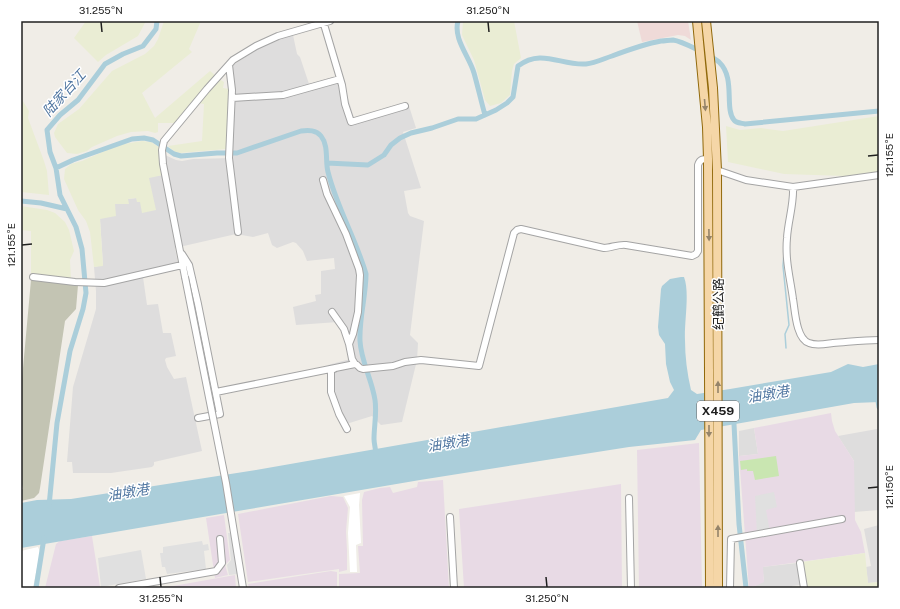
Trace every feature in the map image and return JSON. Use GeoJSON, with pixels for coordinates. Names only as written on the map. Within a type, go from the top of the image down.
{"type":"FeatureCollection","features":[{"type":"Feature","properties":{"kind":"main road","name":"纪鹤公路"},"geometry":{"type":"LineString","coordinates":[[697,21],[707,126],[714,570],[718,588]]}},
{"type":"Feature","properties":{"kind":"main road","name":"纪鹤公路"},"geometry":{"type":"LineString","coordinates":[[706,21],[712,71],[716,131],[718,251],[714,570],[710,588]]}},
{"type":"Feature","properties":{"kind":"street"},"geometry":{"type":"LineString","coordinates":[[243,588],[226,483],[182,265],[163,164],[162,150],[164,140],[207,89],[229,65],[247,51],[278,36],[330,21]]}},
{"type":"Feature","properties":{"kind":"street"},"geometry":{"type":"LineString","coordinates":[[323,22],[351,122],[405,106]]}},
{"type":"Feature","properties":{"kind":"street"},"geometry":{"type":"LineString","coordinates":[[229,65],[232,98],[229,158],[238,232]]}},
{"type":"Feature","properties":{"kind":"street"},"geometry":{"type":"LineString","coordinates":[[232,98],[283,95],[340,79]]}},
{"type":"Feature","properties":{"kind":"street"},"geometry":{"type":"LineString","coordinates":[[332,312],[344,329],[352,359],[360,368],[393,366],[404,362],[421,360],[479,366],[516,230],[521,229],[604,248],[609,248],[618,244],[692,256],[698,251],[698,165],[700,160],[708,160]]}},
{"type":"Feature","properties":{"kind":"street"},"geometry":{"type":"LineString","coordinates":[[717,170],[746,180],[793,186],[879,175]]}},
{"type":"Feature","properties":{"kind":"street"},"geometry":{"type":"LineString","coordinates":[[323,180],[327,194],[346,234],[360,275],[358,312],[354,334],[349,344]]}},
{"type":"Feature","properties":{"kind":"street"},"geometry":{"type":"LineString","coordinates":[[793,186],[793,201],[787,237],[787,260],[796,322],[802,338],[805,342],[816,344],[879,340]]}},
{"type":"Feature","properties":{"kind":"street"},"geometry":{"type":"LineString","coordinates":[[180,251],[189,266],[220,414],[198,418]]}},
{"type":"Feature","properties":{"kind":"street"},"geometry":{"type":"LineString","coordinates":[[33,277],[97,283],[123,279],[182,265]]}},
{"type":"Feature","properties":{"kind":"street"},"geometry":{"type":"LineString","coordinates":[[216,392],[355,364]]}},
{"type":"Feature","properties":{"kind":"street"},"geometry":{"type":"LineString","coordinates":[[334,369],[331,370],[331,392],[339,414],[347,429]]}},
{"type":"Feature","properties":{"kind":"street"},"geometry":{"type":"LineString","coordinates":[[629,498],[631,588]]}},
{"type":"Feature","properties":{"kind":"street"},"geometry":{"type":"LineString","coordinates":[[450,517],[454,588]]}},
{"type":"Feature","properties":{"kind":"street"},"geometry":{"type":"LineString","coordinates":[[730,588],[731,539],[842,519]]}},
{"type":"Feature","properties":{"kind":"street"},"geometry":{"type":"LineString","coordinates":[[119,588],[216,571],[222,564],[220,539]]}},
{"type":"Feature","properties":{"kind":"street"},"geometry":{"type":"LineString","coordinates":[[800,563],[804,588]]}},
{"type":"Feature","properties":{"kind":"shaded area"},"geometry":{"type":"Polygon","coordinates":[[[86,21],[146,21],[138,36],[106,55],[98,62],[74,38],[86,21]]]}},
{"type":"Feature","properties":{"kind":"shaded area"},"geometry":{"type":"Polygon","coordinates":[[[164,21],[201,21],[189,49],[192,52],[142,93],[155,118],[210,71],[216,76],[174,123],[158,123],[158,132],[131,132],[117,136],[92,147],[87,151],[77,154],[67,153],[55,137],[54,133],[58,124],[79,109],[112,71],[145,54],[154,46],[164,21]]]}},
{"type":"Feature","properties":{"kind":"shaded area"},"geometry":{"type":"Polygon","coordinates":[[[463,21],[514,21],[521,58],[514,64],[510,95],[501,103],[490,106],[485,100],[474,60],[462,35],[463,21]]]}},
{"type":"Feature","properties":{"kind":"shaded area"},"geometry":{"type":"Polygon","coordinates":[[[637,21],[688,21],[691,40],[685,36],[678,35],[642,42],[637,21]]]}},
{"type":"Feature","properties":{"kind":"shaded area"},"geometry":{"type":"Polygon","coordinates":[[[293,35],[297,54],[300,57],[309,84],[341,75],[354,118],[408,103],[416,128],[403,132],[421,188],[404,191],[408,213],[410,216],[424,221],[410,335],[418,343],[417,360],[402,422],[381,425],[372,416],[343,425],[334,407],[328,365],[350,359],[347,343],[338,322],[296,325],[293,307],[316,301],[315,295],[321,294],[321,271],[335,269],[334,258],[307,261],[303,251],[296,243],[293,242],[277,248],[272,245],[268,233],[253,237],[236,234],[175,248],[179,269],[143,277],[147,305],[158,304],[163,333],[171,333],[176,356],[166,358],[165,360],[167,367],[174,379],[186,377],[202,451],[154,462],[152,467],[111,473],[73,473],[72,462],[67,462],[73,387],[96,309],[94,267],[103,265],[100,219],[115,204],[128,204],[128,199],[137,198],[137,202],[149,177],[162,175],[165,155],[182,161],[193,159],[233,158],[232,66],[260,47],[293,35]]]}},
{"type":"Feature","properties":{"kind":"shaded area"},"geometry":{"type":"Polygon","coordinates":[[[219,79],[224,82],[223,88],[229,89],[226,149],[180,153],[175,152],[168,146],[202,141],[204,104],[198,103],[219,79]]]}},
{"type":"Feature","properties":{"kind":"shaded area"},"geometry":{"type":"Polygon","coordinates":[[[21,98],[29,111],[28,118],[47,171],[49,195],[21,192],[21,98]]]}},
{"type":"Feature","properties":{"kind":"shaded area"},"geometry":{"type":"Polygon","coordinates":[[[879,116],[879,173],[845,176],[784,174],[728,162],[726,126],[740,130],[761,128],[783,131],[879,116]]]}},
{"type":"Feature","properties":{"kind":"shaded area"},"geometry":{"type":"Polygon","coordinates":[[[142,141],[151,142],[159,147],[159,157],[163,175],[149,178],[156,210],[142,213],[140,202],[137,202],[136,198],[128,199],[129,204],[115,204],[116,216],[100,219],[103,266],[94,267],[90,232],[86,221],[78,210],[64,179],[65,169],[71,164],[82,161],[118,145],[142,141]]]}},
{"type":"Feature","properties":{"kind":"shaded area"},"geometry":{"type":"Polygon","coordinates":[[[21,206],[47,210],[55,213],[65,222],[69,230],[74,251],[70,260],[71,280],[31,275],[31,231],[21,230],[21,206]]]}},
{"type":"Feature","properties":{"kind":"shaded area"},"geometry":{"type":"Polygon","coordinates":[[[31,280],[78,285],[76,309],[65,321],[39,493],[34,498],[21,501],[21,490],[23,489],[21,480],[21,390],[31,280]]]}},
{"type":"Feature","properties":{"kind":"shaded area"},"geometry":{"type":"Polygon","coordinates":[[[831,413],[835,431],[854,461],[855,520],[861,532],[865,553],[763,567],[764,582],[749,588],[739,456],[758,454],[754,428],[831,413]]]}},
{"type":"Feature","properties":{"kind":"shaded area"},"geometry":{"type":"Polygon","coordinates":[[[754,428],[758,454],[739,456],[739,431],[754,428]]]}},
{"type":"Feature","properties":{"kind":"shaded area"},"geometry":{"type":"Polygon","coordinates":[[[877,429],[879,444],[879,510],[854,512],[854,461],[838,436],[877,429]]]}},
{"type":"Feature","properties":{"kind":"shaded area"},"geometry":{"type":"Polygon","coordinates":[[[699,443],[702,588],[639,588],[637,450],[699,443]]]}},
{"type":"Feature","properties":{"kind":"shaded area"},"geometry":{"type":"Polygon","coordinates":[[[443,480],[449,588],[339,588],[339,574],[360,573],[358,546],[363,546],[362,500],[364,492],[390,487],[393,493],[417,487],[418,482],[443,480]]]}},
{"type":"Feature","properties":{"kind":"shaded area"},"geometry":{"type":"Polygon","coordinates":[[[621,484],[622,588],[464,588],[459,509],[621,484]]]}},
{"type":"Feature","properties":{"kind":"shaded area"},"geometry":{"type":"Polygon","coordinates":[[[774,492],[777,507],[766,510],[770,532],[757,534],[755,496],[774,492]]]}},
{"type":"Feature","properties":{"kind":"shaded area"},"geometry":{"type":"Polygon","coordinates":[[[331,496],[343,497],[348,508],[346,531],[347,570],[339,572],[339,569],[248,582],[238,514],[331,496]]]}},
{"type":"Feature","properties":{"kind":"shaded area"},"geometry":{"type":"Polygon","coordinates":[[[224,515],[230,560],[225,565],[228,575],[215,578],[206,518],[224,515]]]}},
{"type":"Feature","properties":{"kind":"shaded area"},"geometry":{"type":"Polygon","coordinates":[[[879,525],[879,582],[868,583],[866,567],[871,566],[864,529],[879,525]]]}},
{"type":"Feature","properties":{"kind":"shaded area"},"geometry":{"type":"Polygon","coordinates":[[[228,533],[232,533],[238,574],[229,575],[227,565],[231,560],[228,533]]]}},
{"type":"Feature","properties":{"kind":"shaded area"},"geometry":{"type":"Polygon","coordinates":[[[92,536],[100,587],[45,588],[56,544],[60,541],[92,536]]]}},
{"type":"Feature","properties":{"kind":"shaded area"},"geometry":{"type":"Polygon","coordinates":[[[202,541],[203,545],[208,544],[209,550],[204,551],[206,569],[167,574],[165,567],[162,567],[160,553],[163,553],[163,547],[202,541]]]}},
{"type":"Feature","properties":{"kind":"shaded area"},"geometry":{"type":"Polygon","coordinates":[[[141,550],[146,579],[101,587],[98,558],[141,550]]]}},
{"type":"Feature","properties":{"kind":"shaded area"},"geometry":{"type":"Polygon","coordinates":[[[865,553],[868,583],[879,582],[879,588],[804,588],[802,562],[865,553]]]}},
{"type":"Feature","properties":{"kind":"shaded area"},"geometry":{"type":"Polygon","coordinates":[[[797,563],[800,585],[792,586],[792,588],[752,588],[764,580],[762,567],[797,563]]]}},
{"type":"Feature","properties":{"kind":"shaded area"},"geometry":{"type":"Polygon","coordinates":[[[331,571],[337,572],[337,588],[249,588],[248,584],[331,571]]]}},
{"type":"Feature","properties":{"kind":"shaded area"},"geometry":{"type":"Polygon","coordinates":[[[235,575],[236,588],[162,588],[235,575]]]}},
{"type":"Feature","properties":{"kind":"green space"},"geometry":{"type":"Polygon","coordinates":[[[776,456],[779,476],[755,480],[753,471],[747,471],[747,469],[741,470],[740,461],[776,456]]]}},
{"type":"Feature","properties":{"kind":"water","name":"油墩港"},"geometry":{"type":"Polygon","coordinates":[[[684,277],[687,291],[685,352],[687,371],[691,390],[697,394],[831,372],[848,364],[863,367],[879,364],[879,402],[854,403],[701,430],[695,440],[629,447],[420,480],[21,548],[21,503],[37,500],[71,499],[256,470],[668,398],[674,390],[670,382],[666,364],[665,344],[659,335],[658,327],[661,289],[662,286],[670,279],[684,277]]]}},
{"type":"Feature","properties":{"kind":"pier"},"geometry":{"type":"Polygon","coordinates":[[[360,493],[359,505],[361,543],[356,545],[357,572],[350,572],[348,533],[350,507],[344,496],[360,493]]]}},
{"type":"Feature","properties":{"kind":"pier"},"geometry":{"type":"Polygon","coordinates":[[[38,547],[40,552],[33,588],[21,588],[21,551],[38,547]]]}},
{"type":"Feature","properties":{"kind":"waterway","name":"陆家台江"},"geometry":{"type":"LineString","coordinates":[[67,209],[60,195],[56,168],[50,152],[47,130],[60,115],[78,100],[105,64],[123,54],[143,46],[156,29],[157,21]]}},
{"type":"Feature","properties":{"kind":"waterway"},"geometry":{"type":"LineString","coordinates":[[458,21],[457,28],[460,41],[472,67],[485,115]]}},
{"type":"Feature","properties":{"kind":"waterway"},"geometry":{"type":"LineString","coordinates":[[327,163],[368,165],[384,155],[391,145],[400,138],[411,133],[432,128],[458,119],[476,119],[496,110],[513,97],[518,66],[535,58],[586,64],[596,62],[642,45],[661,41],[673,40],[683,43],[719,62],[724,69],[729,84],[731,115],[737,122],[745,124],[879,111]]}},
{"type":"Feature","properties":{"kind":"waterway"},"geometry":{"type":"LineString","coordinates":[[56,168],[73,160],[132,139],[144,138],[153,140],[174,154],[181,156],[237,153],[301,131],[312,131],[319,134],[325,144],[327,168],[332,185],[366,274],[360,341],[362,356],[372,385],[375,400],[376,410],[374,439],[376,455]]}},
{"type":"Feature","properties":{"kind":"waterway"},"geometry":{"type":"LineString","coordinates":[[21,201],[41,203],[67,209],[76,227],[82,249],[86,293],[83,309],[70,351],[57,423],[49,506]]}},
{"type":"Feature","properties":{"kind":"waterway"},"geometry":{"type":"LineString","coordinates":[[784,253],[783,266],[789,325],[785,334],[786,348]]}},
{"type":"Feature","properties":{"kind":"waterway"},"geometry":{"type":"LineString","coordinates":[[877,395],[879,407]]}},
{"type":"Feature","properties":{"kind":"waterway"},"geometry":{"type":"LineString","coordinates":[[734,424],[739,524],[746,588]]}},
{"type":"Feature","properties":{"kind":"waterway"},"geometry":{"type":"LineString","coordinates":[[36,588],[44,538]]}}]}
